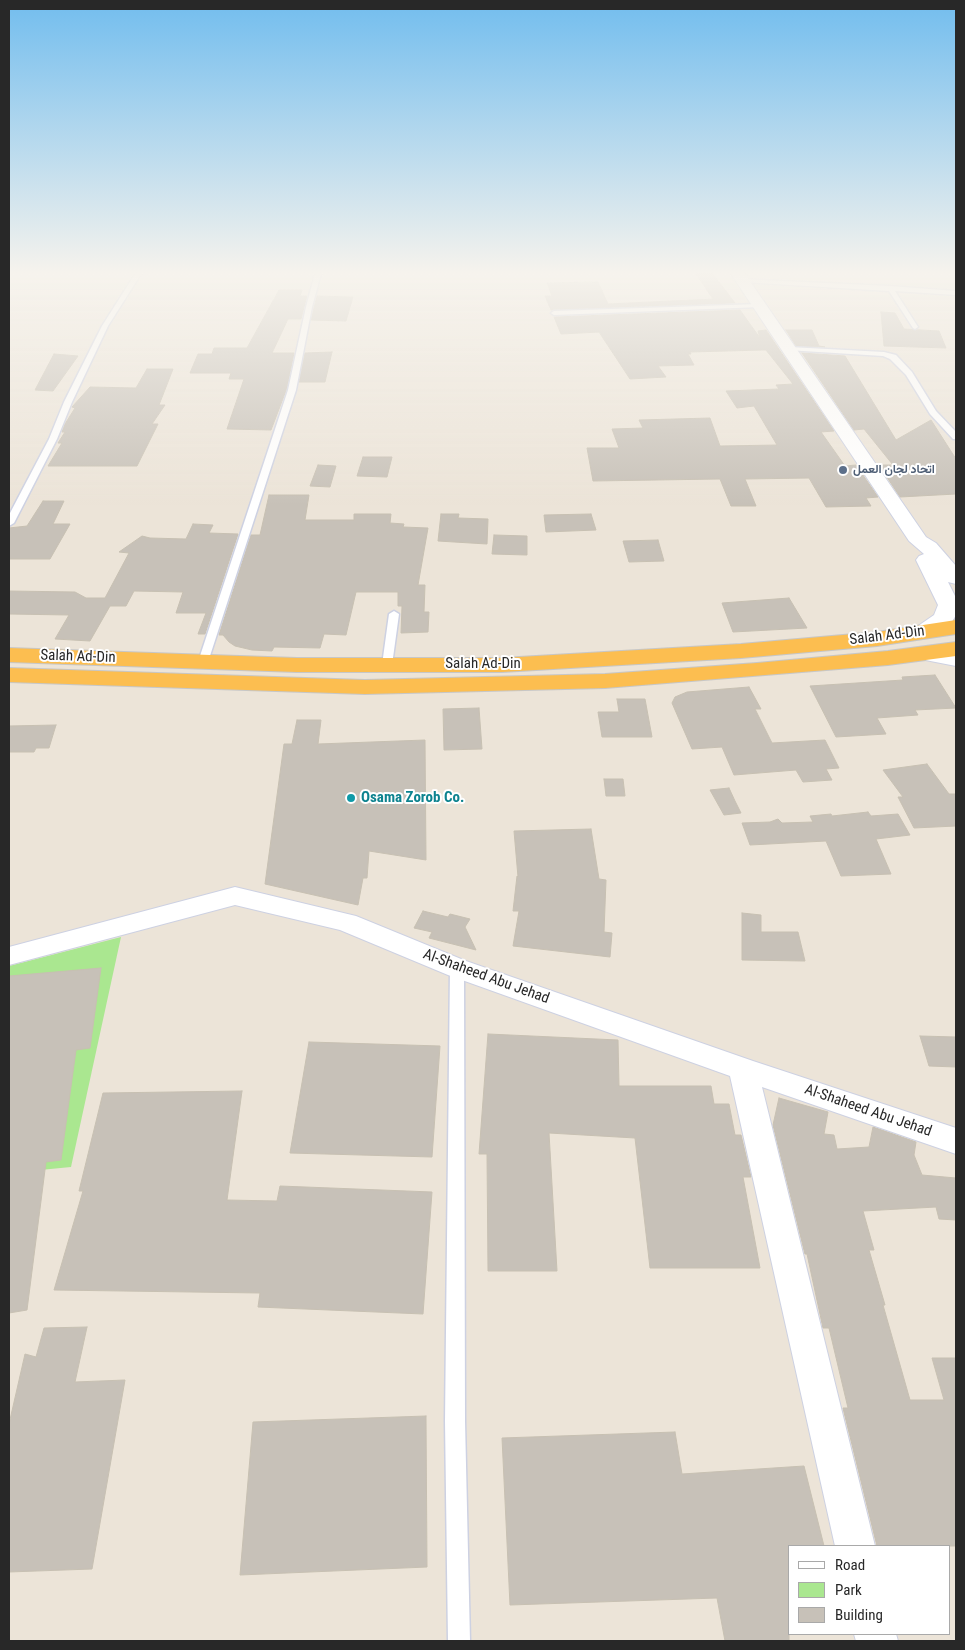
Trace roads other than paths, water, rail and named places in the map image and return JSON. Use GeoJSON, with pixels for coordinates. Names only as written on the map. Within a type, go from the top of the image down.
{"type":"FeatureCollection","features":[{"type":"Feature","properties":{"kind":"highway","name":"Salah Ad-Din"},"geometry":{"type":"LineString","coordinates":[[9,675],[365,687],[877,638],[956,627]]}},
{"type":"Feature","properties":{"kind":"highway","name":"Salah Ad-Din"},"geometry":{"type":"LineString","coordinates":[[9,655],[203,662],[383,665],[498,675],[605,681],[758,670],[956,649]]}},
{"type":"Feature","properties":{"kind":"highway"},"geometry":{"type":"LineString","coordinates":[[365,687],[390,677],[383,665]]}},
{"type":"Feature","properties":{"kind":"main road"},"geometry":{"type":"LineString","coordinates":[[790,351],[919,541],[929,547],[956,578]]}},
{"type":"Feature","properties":{"kind":"main road"},"geometry":{"type":"LineString","coordinates":[[919,541],[919,548],[949,605],[942,620],[926,631]]}},
{"type":"Feature","properties":{"kind":"street"},"geometry":{"type":"LineString","coordinates":[[922,654],[956,660]]}},
{"type":"Feature","properties":{"kind":"street","name":"Al-Shaheed Abu Jehad"},"geometry":{"type":"LineString","coordinates":[[9,956],[235,896],[347,922],[457,968],[743,1069],[956,1141]]}},
{"type":"Feature","properties":{"kind":"street"},"geometry":{"type":"LineString","coordinates":[[743,1069],[855,1545]]}},
{"type":"Feature","properties":{"kind":"lane"},"geometry":{"type":"LineString","coordinates":[[9,522],[53,439],[68,402],[94,351]]}},
{"type":"Feature","properties":{"kind":"lane"},"geometry":{"type":"LineString","coordinates":[[203,662],[292,390],[300,351]]}},
{"type":"Feature","properties":{"kind":"lane"},"geometry":{"type":"LineString","coordinates":[[827,351],[884,354],[893,357],[908,374],[933,412],[956,437]]}},
{"type":"Feature","properties":{"kind":"lane"},"geometry":{"type":"LineString","coordinates":[[383,665],[394,614]]}},
{"type":"Feature","properties":{"kind":"lane"},"geometry":{"type":"LineString","coordinates":[[457,968],[455,1421],[459,1641]]}},
{"type":"Feature","properties":{"kind":"place","name":"اتحاد لجان العمل"},"geometry":{"type":"Point","coordinates":[843,470]}},
{"type":"Feature","properties":{"kind":"place","name":"Osama Zorob Co."},"geometry":{"type":"Point","coordinates":[351,798]}}]}
